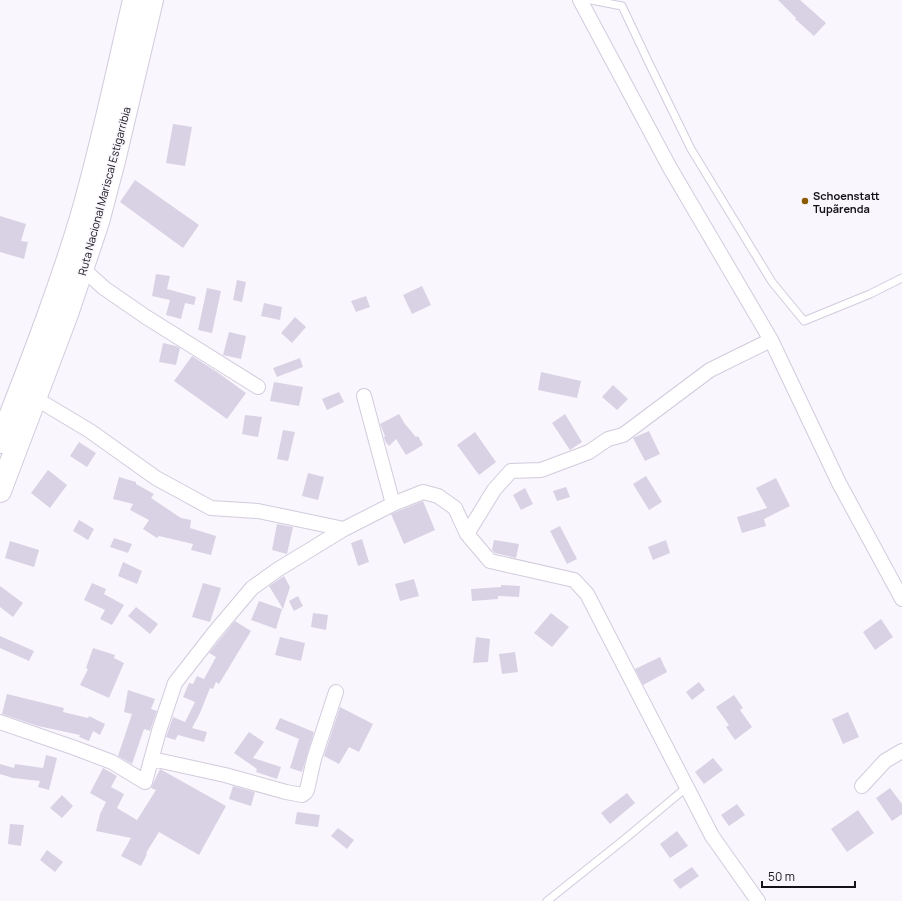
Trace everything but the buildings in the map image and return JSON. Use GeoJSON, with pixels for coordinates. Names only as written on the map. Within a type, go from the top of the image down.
{"type":"FeatureCollection","features":[{"type":"Feature","properties":{"kind":"highway","name":"Ruta Nacional Mariscal Estigarribia"},"geometry":{"type":"LineString","coordinates":[[0,442],[52,308],[80,223],[98,157],[134,0]]}},
{"type":"Feature","properties":{"kind":"highway","name":"Ruta Nacional Mariscal Estigarribia"},"geometry":{"type":"LineString","coordinates":[[0,491],[83,269],[114,161],[152,0]]}},
{"type":"Feature","properties":{"kind":"street"},"geometry":{"type":"LineString","coordinates":[[580,0],[670,168],[771,340],[839,483],[902,599]]}},
{"type":"Feature","properties":{"kind":"street"},"geometry":{"type":"LineString","coordinates":[[83,269],[104,288],[146,317],[258,387]]}},
{"type":"Feature","properties":{"kind":"street"},"geometry":{"type":"LineString","coordinates":[[467,534],[494,490],[512,471],[541,470],[589,452],[608,439],[623,435],[710,370],[771,340]]}},
{"type":"Feature","properties":{"kind":"street"},"geometry":{"type":"LineString","coordinates":[[364,396],[393,504]]}},
{"type":"Feature","properties":{"kind":"street"},"geometry":{"type":"LineString","coordinates":[[35,398],[90,431],[156,478],[211,508],[258,511],[344,529]]}},
{"type":"Feature","properties":{"kind":"street"},"geometry":{"type":"LineString","coordinates":[[0,722],[112,762],[145,782],[158,731],[175,683],[252,588],[277,570],[344,529],[393,504],[423,492],[438,496],[455,508],[467,534],[490,561],[574,580],[588,594],[712,836],[758,901]]}},
{"type":"Feature","properties":{"kind":"street"},"geometry":{"type":"LineString","coordinates":[[152,759],[225,775],[302,795],[307,790],[314,759],[336,692]]}},
{"type":"Feature","properties":{"kind":"street"},"geometry":{"type":"LineString","coordinates":[[862,786],[885,761],[902,751]]}},
{"type":"Feature","properties":{"kind":"lane"},"geometry":{"type":"LineString","coordinates":[[591,0],[622,6],[691,149],[772,282],[804,321],[870,294],[902,278]]}},
{"type":"Feature","properties":{"kind":"lane"},"geometry":{"type":"LineString","coordinates":[[548,901],[686,787]]}},
{"type":"Feature","properties":{"kind":"place","name":"Schoenstatt Tupãrenda"},"geometry":{"type":"Point","coordinates":[805,201]}}]}
